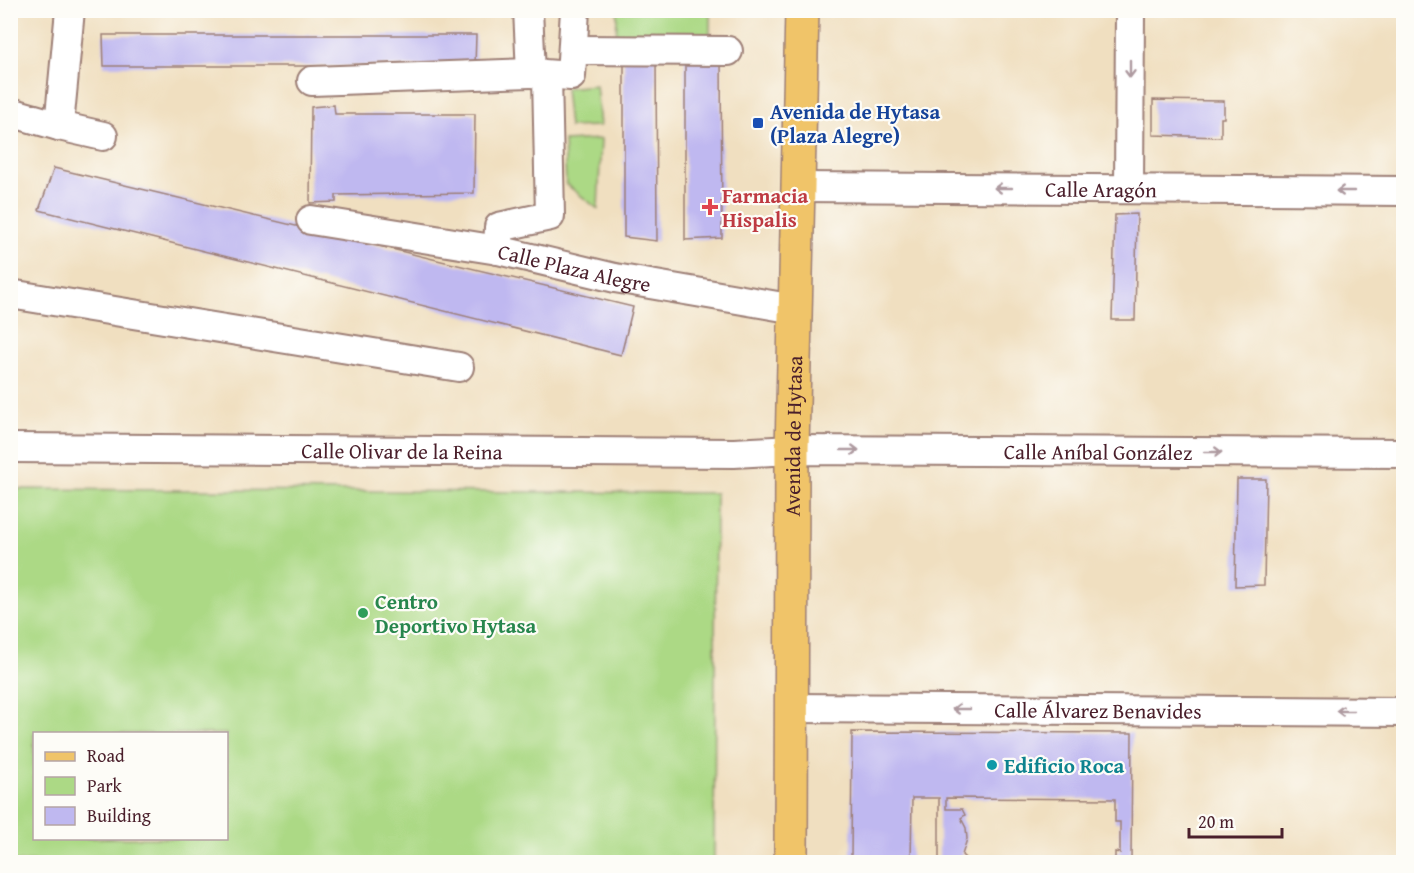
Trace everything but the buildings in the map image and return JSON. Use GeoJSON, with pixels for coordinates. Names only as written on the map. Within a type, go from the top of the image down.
{"type":"FeatureCollection","features":[{"type":"Feature","properties":{"kind":"main road","name":"Avenida de Hytasa"},"geometry":{"type":"LineString","coordinates":[[790,862],[792,450],[802,10]]}},
{"type":"Feature","properties":{"kind":"street"},"geometry":{"type":"LineString","coordinates":[[59,126],[70,10]]}},
{"type":"Feature","properties":{"kind":"street","name":"Calle Plaza Alegre"},"geometry":{"type":"LineString","coordinates":[[528,10],[539,74],[550,216],[499,227],[498,250],[615,278],[795,309]]}},
{"type":"Feature","properties":{"kind":"street"},"geometry":{"type":"LineString","coordinates":[[312,81],[539,74],[571,76],[575,10]]}},
{"type":"Feature","properties":{"kind":"street"},"geometry":{"type":"LineString","coordinates":[[1129,189],[1130,10]]}},
{"type":"Feature","properties":{"kind":"street"},"geometry":{"type":"LineString","coordinates":[[573,50],[728,51]]}},
{"type":"Feature","properties":{"kind":"street"},"geometry":{"type":"LineString","coordinates":[[10,112],[103,136]]}},
{"type":"Feature","properties":{"kind":"street","name":"Calle Aragón"},"geometry":{"type":"LineString","coordinates":[[798,187],[1404,191]]}},
{"type":"Feature","properties":{"kind":"street"},"geometry":{"type":"LineString","coordinates":[[550,216],[555,263]]}},
{"type":"Feature","properties":{"kind":"street"},"geometry":{"type":"LineString","coordinates":[[311,220],[498,250]]}},
{"type":"Feature","properties":{"kind":"street"},"geometry":{"type":"LineString","coordinates":[[10,294],[459,366]]}},
{"type":"Feature","properties":{"kind":"street","name":"Calle Olivar de la Reina"},"geometry":{"type":"LineString","coordinates":[[10,448],[734,453],[792,450]]}},
{"type":"Feature","properties":{"kind":"street","name":"Calle Aníbal González"},"geometry":{"type":"LineString","coordinates":[[792,450],[1404,453]]}},
{"type":"Feature","properties":{"kind":"street","name":"Calle Álvarez Benavides"},"geometry":{"type":"LineString","coordinates":[[790,708],[1404,712]]}},
{"type":"Feature","properties":{"kind":"green space"},"geometry":{"type":"Polygon","coordinates":[[[617,11],[710,11],[710,48],[616,49],[617,11]]]}},
{"type":"Feature","properties":{"kind":"green space"},"geometry":{"type":"Polygon","coordinates":[[[596,85],[600,126],[569,127],[565,88],[596,85]]]}},
{"type":"Feature","properties":{"kind":"green space"},"geometry":{"type":"Polygon","coordinates":[[[601,139],[598,209],[566,184],[564,141],[601,139]]]}},
{"type":"Feature","properties":{"kind":"green space","name":"Centro Deportivo Hytasa"},"geometry":{"type":"Polygon","coordinates":[[[11,489],[716,493],[714,862],[11,862],[11,489]]]}},
{"type":"Feature","properties":{"kind":"place","name":"Avenida de Hytasa (Plaza Alegre)"},"geometry":{"type":"Point","coordinates":[758,123]}},
{"type":"Feature","properties":{"kind":"place","name":"Farmacia Hispalis"},"geometry":{"type":"Point","coordinates":[710,207]}},
{"type":"Feature","properties":{"kind":"place","name":"Centro Deportivo Hytasa"},"geometry":{"type":"Point","coordinates":[363,613]}},
{"type":"Feature","properties":{"kind":"place","name":"Edificio Roca"},"geometry":{"type":"Point","coordinates":[992,765]}}]}
